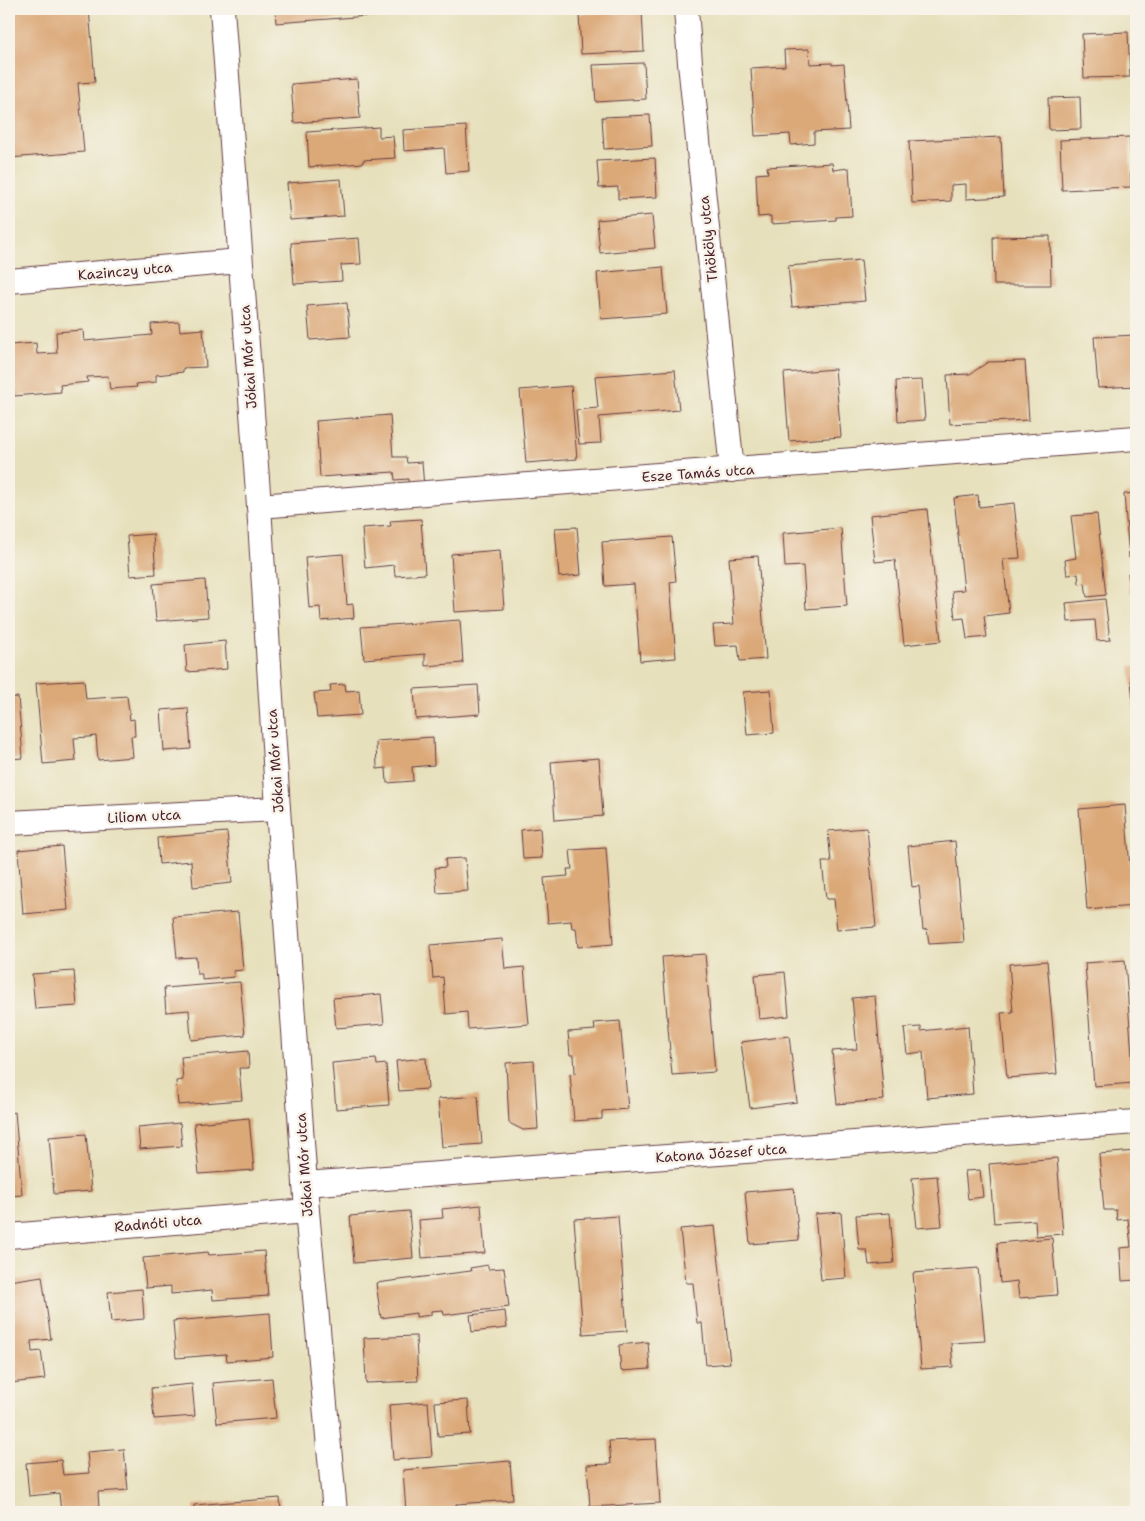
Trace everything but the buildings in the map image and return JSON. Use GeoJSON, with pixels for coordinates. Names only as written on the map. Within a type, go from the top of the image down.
{"type":"FeatureCollection","features":[{"type":"Feature","properties":{"kind":"street","name":"Jókai Mór utca"},"geometry":{"type":"LineString","coordinates":[[222,9],[260,506],[278,809],[307,1210],[335,1512]]}},
{"type":"Feature","properties":{"kind":"street","name":"Thököly utca"},"geometry":{"type":"LineString","coordinates":[[686,9],[732,470]]}},
{"type":"Feature","properties":{"kind":"street","name":"Kazinczy utca"},"geometry":{"type":"LineString","coordinates":[[9,281],[240,261]]}},
{"type":"Feature","properties":{"kind":"street","name":"Esze Tamás utca"},"geometry":{"type":"LineString","coordinates":[[260,506],[1136,438]]}},
{"type":"Feature","properties":{"kind":"street","name":"Liliom utca"},"geometry":{"type":"LineString","coordinates":[[9,823],[278,809]]}},
{"type":"Feature","properties":{"kind":"street","name":"Katona József utca"},"geometry":{"type":"LineString","coordinates":[[306,1184],[1136,1122]]}},
{"type":"Feature","properties":{"kind":"street","name":"Radnóti utca"},"geometry":{"type":"LineString","coordinates":[[9,1236],[307,1210]]}}]}
